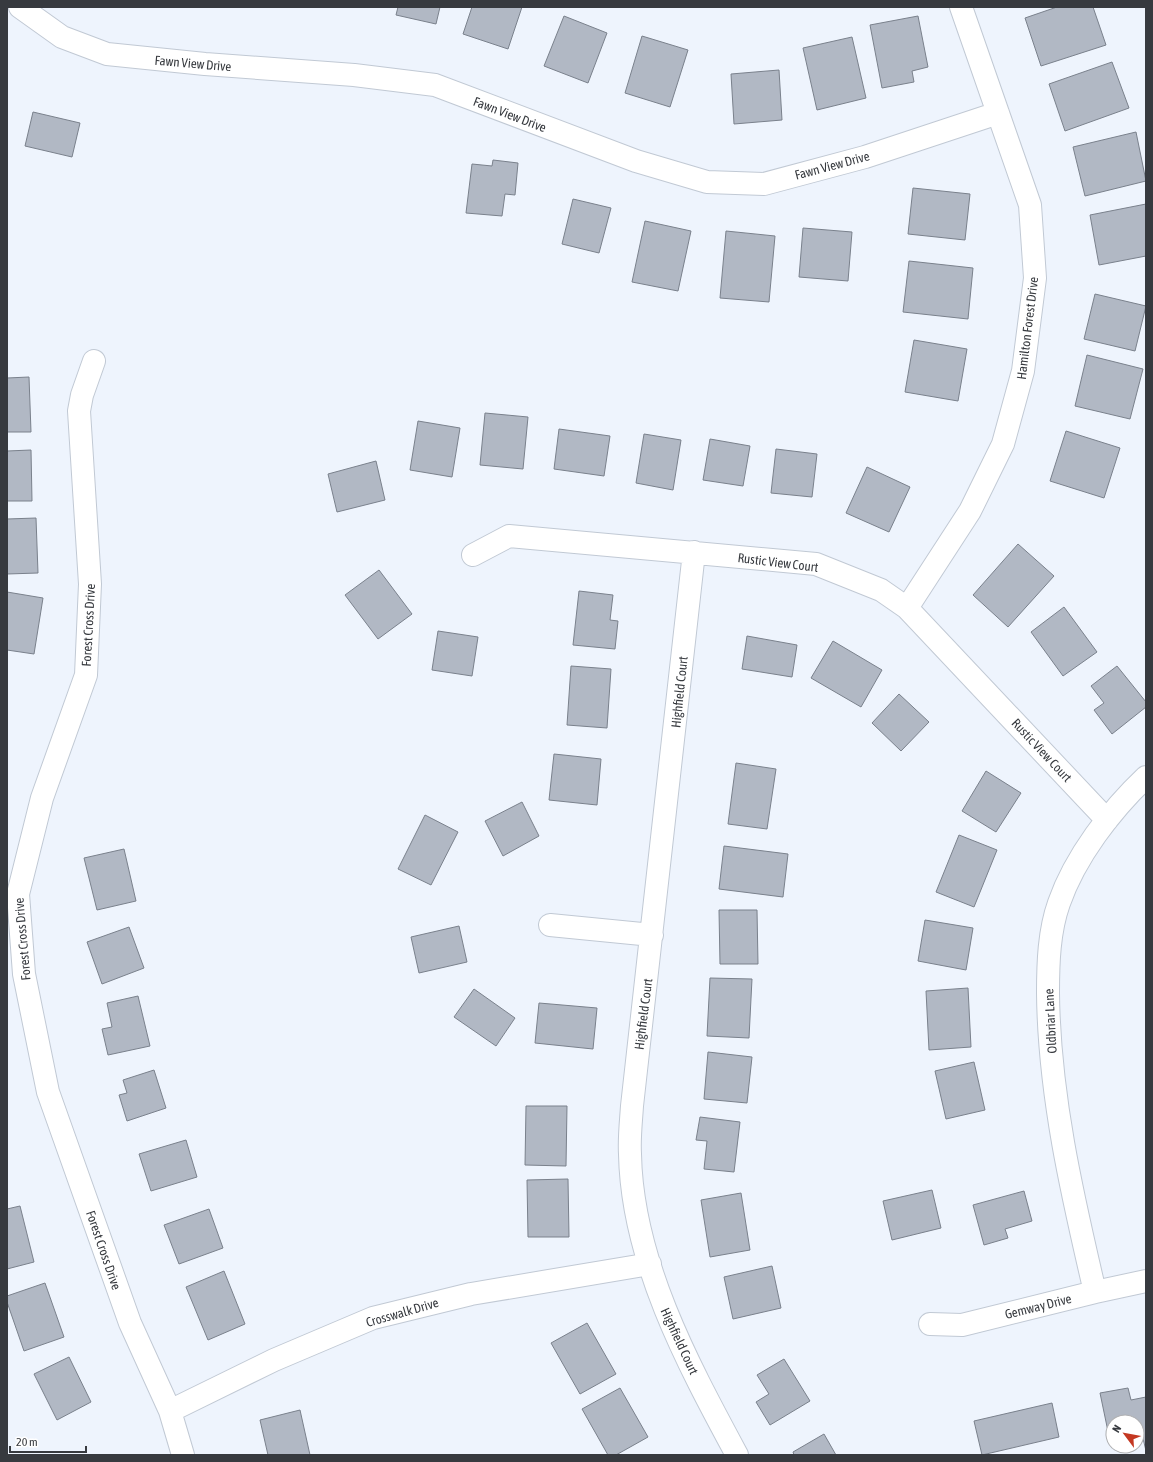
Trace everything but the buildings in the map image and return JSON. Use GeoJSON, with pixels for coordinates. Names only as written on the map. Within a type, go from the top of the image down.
{"type":"FeatureCollection","features":[{"type":"Feature","properties":{"kind":"street","name":"Fawn View Drive"},"geometry":{"type":"LineString","coordinates":[[20,7],[62,37],[107,54],[205,64],[354,75],[435,85],[636,161],[707,182],[764,184],[865,157],[998,113]]}},
{"type":"Feature","properties":{"kind":"street","name":"Hamilton Forest Drive"},"geometry":{"type":"LineString","coordinates":[[907,608],[970,511],[1003,444],[1023,372],[1034,278],[1030,205],[961,7]]}},
{"type":"Feature","properties":{"kind":"street","name":"Forest Cross Drive"},"geometry":{"type":"LineString","coordinates":[[94,361],[82,395],[79,411],[90,584],[86,675],[42,798],[18,894],[24,974],[48,1092],[130,1323],[170,1412],[183,1455]]}},
{"type":"Feature","properties":{"kind":"street","name":"Rustic View Court"},"geometry":{"type":"LineString","coordinates":[[473,555],[508,536],[816,564],[881,590],[907,608],[1107,820]]}},
{"type":"Feature","properties":{"kind":"street","name":"Highfield Court"},"geometry":{"type":"LineString","coordinates":[[694,552],[632,1106],[630,1154],[634,1197],[642,1239],[661,1299],[709,1403],[737,1455]]}},
{"type":"Feature","properties":{"kind":"street","name":"Oldbriar Lane"},"geometry":{"type":"LineString","coordinates":[[1095,1292],[1071,1190],[1061,1121],[1050,1038],[1048,965],[1053,925],[1058,903],[1072,871],[1107,820],[1130,792],[1146,777]]}},
{"type":"Feature","properties":{"kind":"street"},"geometry":{"type":"LineString","coordinates":[[550,925],[652,935]]}},
{"type":"Feature","properties":{"kind":"street","name":"Crosswalk Drive"},"geometry":{"type":"LineString","coordinates":[[170,1412],[274,1360],[373,1318],[471,1294],[650,1264]]}},
{"type":"Feature","properties":{"kind":"street","name":"Gemway Drive"},"geometry":{"type":"LineString","coordinates":[[930,1324],[962,1325],[1146,1281]]}}]}
